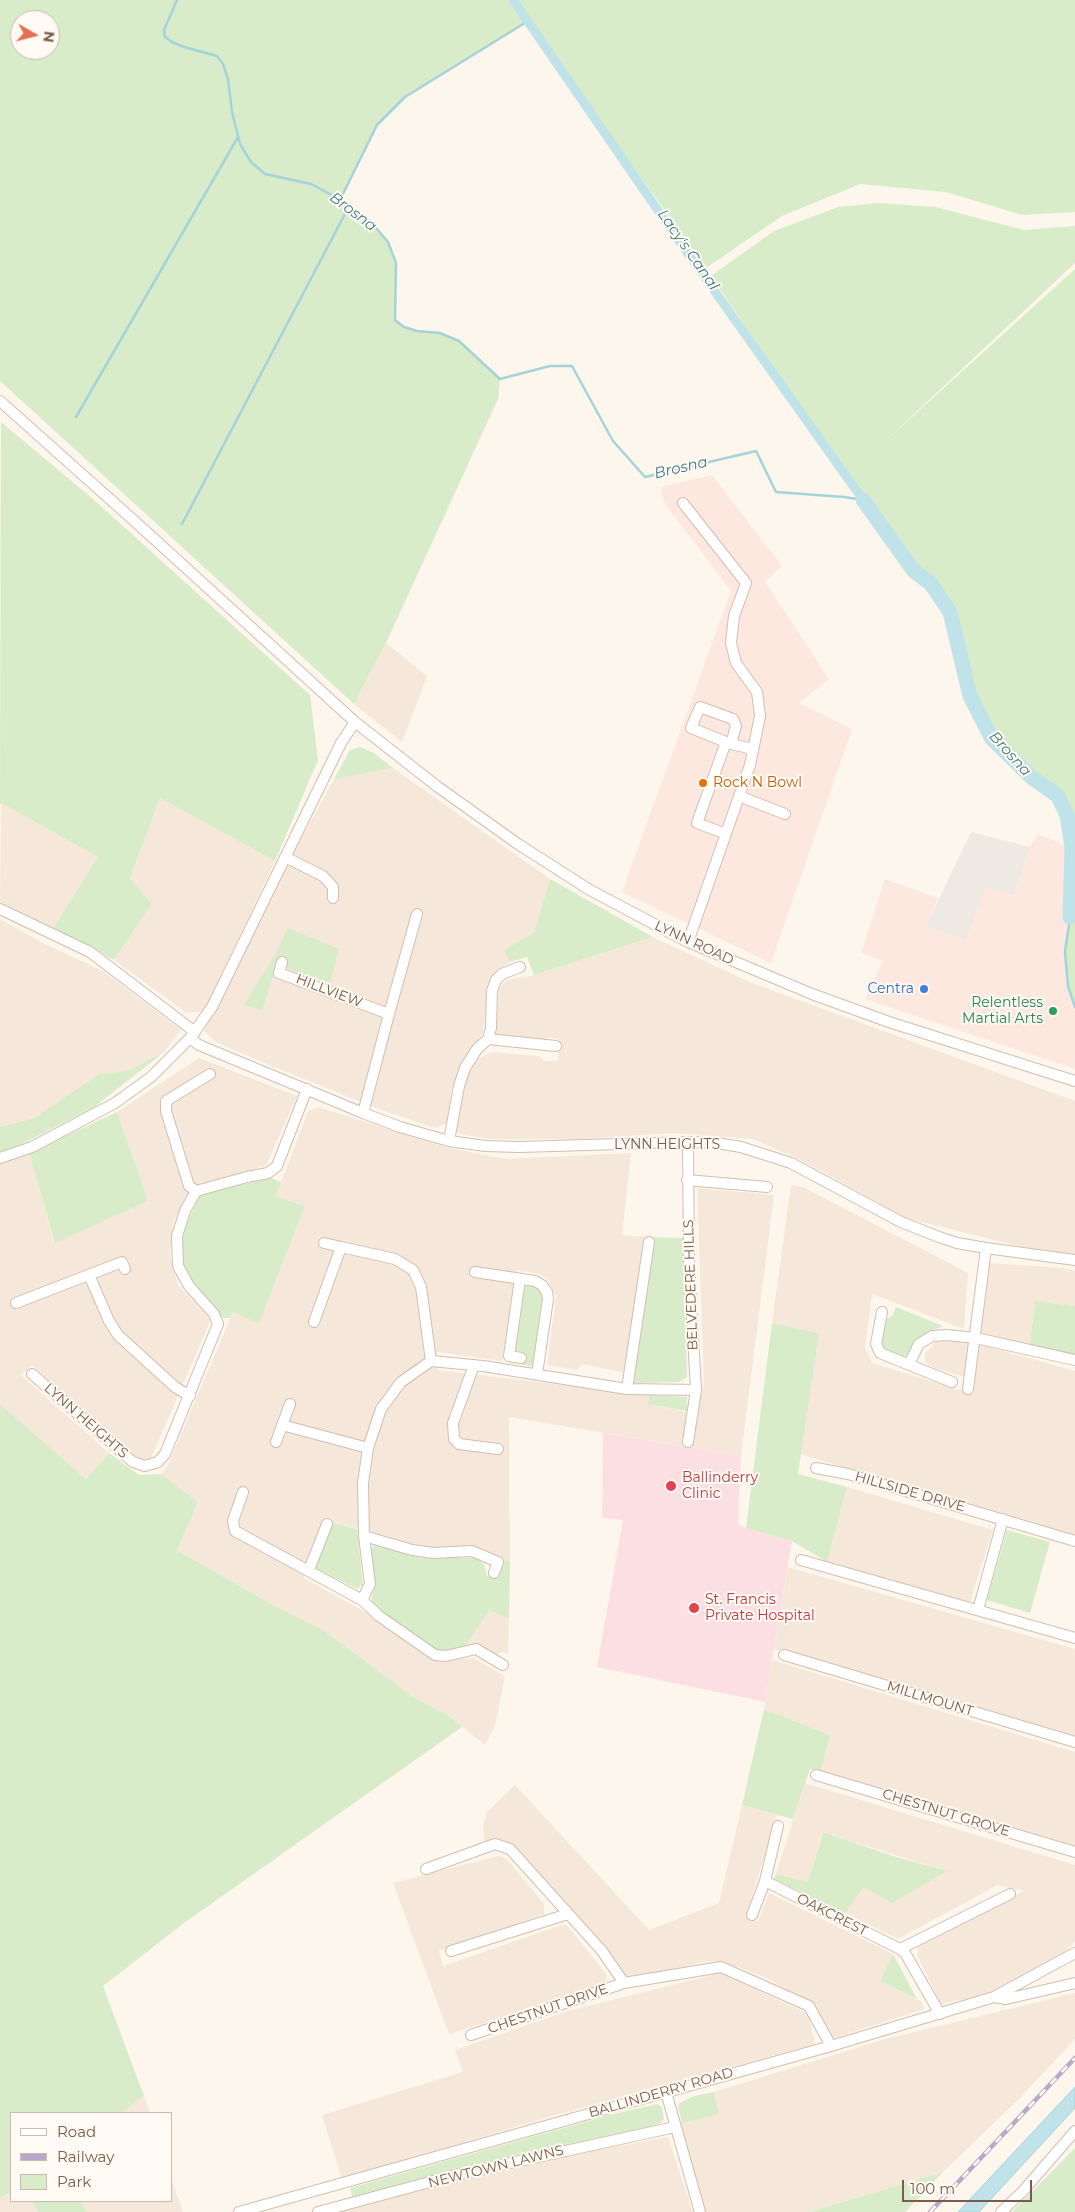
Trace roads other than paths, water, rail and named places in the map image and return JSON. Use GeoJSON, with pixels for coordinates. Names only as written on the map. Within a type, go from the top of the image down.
{"type":"FeatureCollection","features":[{"type":"Feature","properties":{"kind":"street","name":"LYNN ROAD"},"geometry":{"type":"LineString","coordinates":[[0,401],[355,722],[438,787],[518,844],[590,890],[688,942],[812,994],[889,1022],[1075,1081]]}},
{"type":"Feature","properties":{"kind":"street"},"geometry":{"type":"LineString","coordinates":[[683,503],[746,583],[734,616],[731,642],[736,663],[757,692],[760,716],[753,749],[739,796],[688,942]]}},
{"type":"Feature","properties":{"kind":"street"},"geometry":{"type":"LineString","coordinates":[[726,834],[697,823],[726,742],[692,728],[700,707],[733,719],[736,726],[731,744],[753,749]]}},
{"type":"Feature","properties":{"kind":"street"},"geometry":{"type":"LineString","coordinates":[[0,1158],[32,1147],[115,1104],[151,1077],[193,1035],[212,1007],[341,744],[355,722]]}},
{"type":"Feature","properties":{"kind":"street"},"geometry":{"type":"LineString","coordinates":[[739,796],[786,814]]}},
{"type":"Feature","properties":{"kind":"street"},"geometry":{"type":"LineString","coordinates":[[285,857],[322,876],[333,887],[333,898]]}},
{"type":"Feature","properties":{"kind":"street","name":"LYNN HEIGHTS"},"geometry":{"type":"LineString","coordinates":[[0,909],[90,952],[193,1035],[198,1045],[400,1127],[449,1141],[485,1146],[717,1143],[762,1153],[791,1163],[901,1222],[957,1242],[986,1248],[1075,1260]]}},
{"type":"Feature","properties":{"kind":"street"},"geometry":{"type":"LineString","coordinates":[[363,1113],[418,914]]}},
{"type":"Feature","properties":{"kind":"street","name":"HILLVIEW"},"geometry":{"type":"LineString","coordinates":[[282,962],[279,972],[389,1014]]}},
{"type":"Feature","properties":{"kind":"street"},"geometry":{"type":"LineString","coordinates":[[449,1141],[465,1068],[477,1049],[488,1040],[491,1028],[492,991],[496,980],[502,974],[520,967]]}},
{"type":"Feature","properties":{"kind":"street"},"geometry":{"type":"LineString","coordinates":[[488,1040],[556,1046]]}},
{"type":"Feature","properties":{"kind":"street"},"geometry":{"type":"LineString","coordinates":[[210,1074],[166,1101],[166,1111],[189,1186],[196,1191],[247,1176],[268,1173],[277,1166],[307,1089]]}},
{"type":"Feature","properties":{"kind":"street","name":"BELVEDERE HILLS"},"geometry":{"type":"LineString","coordinates":[[688,1142],[696,1390],[688,1442]]}},
{"type":"Feature","properties":{"kind":"street"},"geometry":{"type":"LineString","coordinates":[[688,1180],[767,1187]]}},
{"type":"Feature","properties":{"kind":"street","name":"LYNN HEIGHTS"},"geometry":{"type":"LineString","coordinates":[[32,1374],[133,1462],[145,1466],[158,1462],[165,1454],[218,1324],[214,1314],[189,1286],[178,1266],[177,1236],[185,1211],[196,1191]]}},
{"type":"Feature","properties":{"kind":"street"},"geometry":{"type":"LineString","coordinates":[[627,1389],[650,1242]]}},
{"type":"Feature","properties":{"kind":"street"},"geometry":{"type":"LineString","coordinates":[[324,1243],[395,1259],[413,1270],[422,1287],[431,1361]]}},
{"type":"Feature","properties":{"kind":"street"},"geometry":{"type":"LineString","coordinates":[[314,1322],[341,1247]]}},
{"type":"Feature","properties":{"kind":"street"},"geometry":{"type":"LineString","coordinates":[[968,1389],[986,1248]]}},
{"type":"Feature","properties":{"kind":"street"},"geometry":{"type":"LineString","coordinates":[[16,1303],[122,1262],[125,1270]]}},
{"type":"Feature","properties":{"kind":"street"},"geometry":{"type":"LineString","coordinates":[[475,1272],[535,1281],[542,1285],[547,1292],[548,1299],[537,1374]]}},
{"type":"Feature","properties":{"kind":"street"},"geometry":{"type":"LineString","coordinates":[[89,1275],[109,1321],[118,1335],[175,1387],[190,1396]]}},
{"type":"Feature","properties":{"kind":"street"},"geometry":{"type":"LineString","coordinates":[[520,1279],[508,1356],[521,1358]]}},
{"type":"Feature","properties":{"kind":"street"},"geometry":{"type":"LineString","coordinates":[[882,1312],[876,1344],[880,1353],[952,1382]]}},
{"type":"Feature","properties":{"kind":"street"},"geometry":{"type":"LineString","coordinates":[[909,1364],[919,1344],[932,1336],[947,1335],[976,1338],[1075,1360]]}},
{"type":"Feature","properties":{"kind":"street"},"geometry":{"type":"LineString","coordinates":[[362,1600],[370,1584],[364,1536],[363,1483],[368,1448],[382,1410],[401,1382],[431,1361],[537,1374],[627,1389],[696,1390]]}},
{"type":"Feature","properties":{"kind":"street"},"geometry":{"type":"LineString","coordinates":[[474,1365],[453,1423],[454,1439],[459,1444],[498,1449]]}},
{"type":"Feature","properties":{"kind":"street"},"geometry":{"type":"LineString","coordinates":[[276,1442],[290,1404]]}},
{"type":"Feature","properties":{"kind":"street"},"geometry":{"type":"LineString","coordinates":[[282,1425],[368,1448]]}},
{"type":"Feature","properties":{"kind":"street","name":"HILLSIDE DRIVE"},"geometry":{"type":"LineString","coordinates":[[816,1468],[848,1474],[1075,1541]]}},
{"type":"Feature","properties":{"kind":"street"},"geometry":{"type":"LineString","coordinates":[[243,1492],[233,1521],[236,1531],[362,1600],[379,1616],[435,1655],[446,1656],[476,1649],[501,1660]]}},
{"type":"Feature","properties":{"kind":"street"},"geometry":{"type":"LineString","coordinates":[[978,1610],[1004,1520]]}},
{"type":"Feature","properties":{"kind":"street"},"geometry":{"type":"LineString","coordinates":[[309,1570],[327,1524]]}},
{"type":"Feature","properties":{"kind":"street"},"geometry":{"type":"LineString","coordinates":[[364,1536],[412,1550],[434,1553],[472,1551],[498,1562],[494,1572]]}},
{"type":"Feature","properties":{"kind":"street"},"geometry":{"type":"LineString","coordinates":[[800,1560],[1075,1638]]}},
{"type":"Feature","properties":{"kind":"street","name":"MILLMOUNT"},"geometry":{"type":"LineString","coordinates":[[784,1655],[1075,1742]]}},
{"type":"Feature","properties":{"kind":"street","name":"CHESTNUT GROVE"},"geometry":{"type":"LineString","coordinates":[[816,1775],[1075,1852]]}},
{"type":"Feature","properties":{"kind":"street"},"geometry":{"type":"LineString","coordinates":[[752,1915],[765,1881],[778,1826]]}},
{"type":"Feature","properties":{"kind":"street","name":"CHESTNUT DRIVE"},"geometry":{"type":"LineString","coordinates":[[426,1868],[496,1844],[510,1849],[602,1952],[624,1983]]}},
{"type":"Feature","properties":{"kind":"street","name":"OAKCREST"},"geometry":{"type":"LineString","coordinates":[[765,1881],[900,1949],[905,1953],[940,2014]]}},
{"type":"Feature","properties":{"kind":"street"},"geometry":{"type":"LineString","coordinates":[[900,1949],[1010,1894]]}},
{"type":"Feature","properties":{"kind":"street"},"geometry":{"type":"LineString","coordinates":[[451,1951],[568,1914]]}},
{"type":"Feature","properties":{"kind":"street","name":"BALLINDERRY ROAD"},"geometry":{"type":"LineString","coordinates":[[239,2212],[831,2046],[994,1998],[1075,1953]]}},
{"type":"Feature","properties":{"kind":"street","name":"CHESTNUT DRIVE"},"geometry":{"type":"LineString","coordinates":[[471,2035],[624,1983],[721,1967],[809,2006],[831,2046]]}},
{"type":"Feature","properties":{"kind":"street"},"geometry":{"type":"LineString","coordinates":[[994,1998],[1006,1999],[1075,1983]]}},
{"type":"Feature","properties":{"kind":"street"},"geometry":{"type":"LineString","coordinates":[[666,2092],[674,2127],[700,2212]]}},
{"type":"Feature","properties":{"kind":"street","name":"NEWTOWN LAWNS"},"geometry":{"type":"LineString","coordinates":[[318,2212],[456,2175],[674,2127]]}},
{"type":"Feature","properties":{"kind":"street"},"geometry":{"type":"LineString","coordinates":[[1001,2212],[1023,2191],[1075,2131]]}},
{"type":"Feature","properties":{"kind":"water"},"geometry":{"type":"Polygon","coordinates":[[[1075,2087],[1075,2108],[979,2212],[958,2212],[1075,2087]]]}},
{"type":"Feature","properties":{"kind":"waterway","name":"Brosna"},"geometry":{"type":"LineString","coordinates":[[177,0],[164,30],[165,37],[184,47],[217,56],[223,64],[228,79],[232,112],[240,144],[251,162],[265,174],[311,184],[345,202],[371,222],[388,242],[396,263],[395,320],[404,327],[417,331],[440,333],[459,341],[500,379],[550,366],[572,366],[613,441],[645,477],[756,451],[776,492],[863,500]]}},
{"type":"Feature","properties":{"kind":"waterway","name":"Lacy's Canal"},"geometry":{"type":"LineString","coordinates":[[513,0],[679,241],[863,500]]}},
{"type":"Feature","properties":{"kind":"waterway"},"geometry":{"type":"LineString","coordinates":[[182,524],[346,212],[340,200],[377,125],[405,97],[528,21]]}},
{"type":"Feature","properties":{"kind":"waterway"},"geometry":{"type":"LineString","coordinates":[[76,417],[238,137]]}},
{"type":"Feature","properties":{"kind":"waterway","name":"Brosna"},"geometry":{"type":"LineString","coordinates":[[863,500],[913,570],[931,584],[950,612],[970,696],[992,739],[1031,777],[1058,796],[1067,815],[1072,848],[1070,917]]}},
{"type":"Feature","properties":{"kind":"waterway","name":"Brosna"},"geometry":{"type":"LineString","coordinates":[[1070,917],[1065,952],[1068,986],[1075,1007]]}},
{"type":"Feature","properties":{"kind":"railway"},"geometry":{"type":"LineString","coordinates":[[930,2212],[1075,2058]]}},
{"type":"Feature","properties":{"kind":"place","name":"Rock N Bowl"},"geometry":{"type":"Point","coordinates":[703,783]}},
{"type":"Feature","properties":{"kind":"place","name":"Centra"},"geometry":{"type":"Point","coordinates":[924,989]}},
{"type":"Feature","properties":{"kind":"place","name":"Relentless Martial Arts"},"geometry":{"type":"Point","coordinates":[1053,1011]}},
{"type":"Feature","properties":{"kind":"place","name":"Ballinderry Clinic"},"geometry":{"type":"Point","coordinates":[671,1486]}},
{"type":"Feature","properties":{"kind":"place","name":"St. Francis Private Hospital"},"geometry":{"type":"Point","coordinates":[694,1608]}}]}
